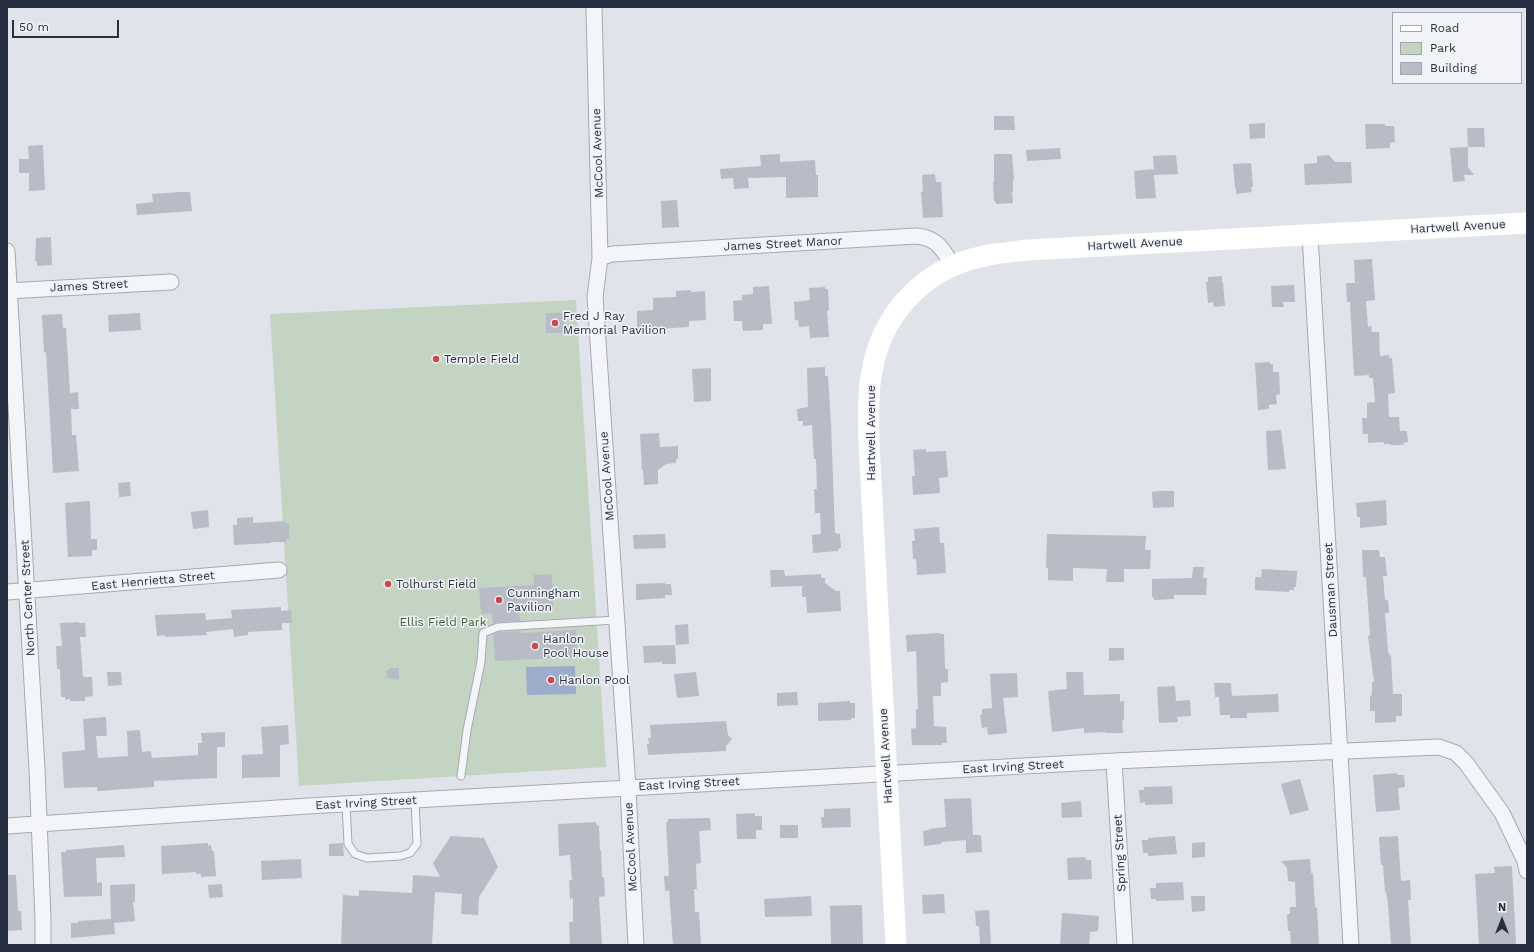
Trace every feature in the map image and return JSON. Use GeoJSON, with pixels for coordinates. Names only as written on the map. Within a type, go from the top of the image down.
{"type":"FeatureCollection","features":[{"type":"Feature","properties":{"kind":"street","name":"McCool Avenue"},"geometry":{"type":"LineString","coordinates":[[594,7],[600,258],[595,297],[628,788],[636,945]]}},
{"type":"Feature","properties":{"kind":"street","name":"Hartwell Avenue"},"geometry":{"type":"LineString","coordinates":[[896,945],[869,444],[872,371],[882,337],[891,319],[903,302],[912,292],[941,271],[953,266],[979,257],[1028,250],[1527,223]]}},
{"type":"Feature","properties":{"kind":"street","name":"Dausman Street"},"geometry":{"type":"LineString","coordinates":[[1310,235],[1351,945]]}},
{"type":"Feature","properties":{"kind":"street","name":"James Street Manor"},"geometry":{"type":"LineString","coordinates":[[600,258],[612,254],[916,236],[926,237],[934,241],[940,246],[953,266]]}},
{"type":"Feature","properties":{"kind":"street","name":"North Center Street"},"geometry":{"type":"LineString","coordinates":[[7,252],[8,291],[37,769],[43,919],[42,945]]}},
{"type":"Feature","properties":{"kind":"street","name":"James Street"},"geometry":{"type":"LineString","coordinates":[[8,291],[171,282]]}},
{"type":"Feature","properties":{"kind":"street","name":"East Henrietta Street"},"geometry":{"type":"LineString","coordinates":[[7,592],[279,570]]}},
{"type":"Feature","properties":{"kind":"street","name":"East Irving Street"},"geometry":{"type":"LineString","coordinates":[[7,826],[346,804],[1114,761],[1340,750],[1439,747],[1456,753],[1466,763],[1502,813],[1525,861],[1527,871]]}},
{"type":"Feature","properties":{"kind":"street","name":"Spring Street"},"geometry":{"type":"LineString","coordinates":[[1114,761],[1125,945]]}},
{"type":"Feature","properties":{"kind":"lane"},"geometry":{"type":"LineString","coordinates":[[461,776],[467,730],[481,662],[483,633],[498,627],[616,620]]}},
{"type":"Feature","properties":{"kind":"lane"},"geometry":{"type":"LineString","coordinates":[[346,804],[348,844],[355,854],[367,858],[400,856],[410,852],[417,844],[415,800]]}},
{"type":"Feature","properties":{"kind":"green space","name":"Ellis Field Park"},"geometry":{"type":"Polygon","coordinates":[[[576,300],[606,767],[299,786],[270,314],[576,300]]]}},
{"type":"Feature","properties":{"kind":"water","name":"Hanlon Pool"},"geometry":{"type":"Polygon","coordinates":[[[575,666],[576,694],[527,695],[526,667],[575,666]]]}},
{"type":"Feature","properties":{"kind":"building"},"geometry":{"type":"Polygon","coordinates":[[[994,116],[1014,116],[1015,130],[994,130],[994,116]]]}},
{"type":"Feature","properties":{"kind":"building"},"geometry":{"type":"Polygon","coordinates":[[[1265,123],[1265,138],[1250,139],[1249,124],[1265,123]]]}},
{"type":"Feature","properties":{"kind":"building"},"geometry":{"type":"Polygon","coordinates":[[[1365,124],[1385,124],[1385,126],[1394,126],[1395,142],[1390,143],[1390,148],[1366,149],[1365,124]]]}},
{"type":"Feature","properties":{"kind":"building"},"geometry":{"type":"Polygon","coordinates":[[[1467,128],[1484,128],[1485,147],[1468,147],[1467,128]]]}},
{"type":"Feature","properties":{"kind":"building"},"geometry":{"type":"Polygon","coordinates":[[[43,145],[45,190],[29,191],[29,173],[19,173],[19,159],[29,159],[28,146],[43,145]]]}},
{"type":"Feature","properties":{"kind":"building"},"geometry":{"type":"Polygon","coordinates":[[[1468,147],[1468,167],[1474,175],[1464,175],[1465,181],[1453,182],[1450,148],[1468,147]]]}},
{"type":"Feature","properties":{"kind":"building"},"geometry":{"type":"Polygon","coordinates":[[[1060,148],[1061,159],[1027,161],[1026,150],[1060,148]]]}},
{"type":"Feature","properties":{"kind":"building"},"geometry":{"type":"Polygon","coordinates":[[[780,154],[780,162],[815,160],[816,175],[818,175],[818,197],[786,198],[786,177],[748,178],[749,188],[734,189],[733,178],[721,179],[720,169],[761,166],[760,155],[780,154]]]}},
{"type":"Feature","properties":{"kind":"building"},"geometry":{"type":"Polygon","coordinates":[[[994,154],[1012,154],[1014,180],[1012,192],[1013,203],[996,204],[994,201],[994,154]]]}},
{"type":"Feature","properties":{"kind":"building"},"geometry":{"type":"Polygon","coordinates":[[[1176,155],[1178,174],[1154,175],[1156,198],[1136,199],[1134,171],[1153,169],[1154,173],[1153,156],[1176,155]]]}},
{"type":"Feature","properties":{"kind":"building"},"geometry":{"type":"Polygon","coordinates":[[[1329,155],[1335,162],[1351,162],[1352,183],[1305,185],[1304,164],[1317,163],[1317,156],[1329,155]]]}},
{"type":"Feature","properties":{"kind":"building"},"geometry":{"type":"Polygon","coordinates":[[[1251,163],[1252,192],[1236,194],[1233,164],[1251,163]]]}},
{"type":"Feature","properties":{"kind":"building"},"geometry":{"type":"Polygon","coordinates":[[[935,174],[936,182],[941,182],[943,217],[923,218],[921,192],[923,192],[922,175],[935,174]]]}},
{"type":"Feature","properties":{"kind":"building"},"geometry":{"type":"Polygon","coordinates":[[[190,192],[192,211],[137,215],[136,204],[153,202],[152,194],[190,192]]]}},
{"type":"Feature","properties":{"kind":"building"},"geometry":{"type":"Polygon","coordinates":[[[677,200],[679,227],[662,228],[661,201],[677,200]]]}},
{"type":"Feature","properties":{"kind":"building"},"geometry":{"type":"Polygon","coordinates":[[[51,237],[52,265],[37,266],[37,261],[35,261],[36,238],[51,237]]]}},
{"type":"Feature","properties":{"kind":"building"},"geometry":{"type":"Polygon","coordinates":[[[1372,259],[1375,300],[1366,301],[1368,327],[1371,326],[1372,332],[1379,332],[1380,356],[1389,355],[1389,358],[1392,358],[1395,393],[1388,394],[1389,417],[1399,417],[1400,431],[1407,431],[1408,442],[1403,443],[1404,445],[1384,444],[1384,442],[1368,443],[1368,434],[1363,434],[1362,418],[1367,418],[1367,403],[1375,402],[1373,378],[1369,378],[1369,375],[1354,376],[1350,302],[1347,302],[1346,283],[1355,283],[1354,260],[1372,259]]]}},
{"type":"Feature","properties":{"kind":"building"},"geometry":{"type":"Polygon","coordinates":[[[1222,276],[1225,306],[1214,307],[1213,302],[1208,303],[1206,282],[1208,282],[1208,277],[1222,276]]]}},
{"type":"Feature","properties":{"kind":"building"},"geometry":{"type":"Polygon","coordinates":[[[1294,285],[1295,302],[1283,302],[1284,307],[1272,307],[1271,286],[1294,285]]]}},
{"type":"Feature","properties":{"kind":"building"},"geometry":{"type":"Polygon","coordinates":[[[769,286],[772,324],[763,324],[763,330],[743,331],[742,321],[734,321],[733,301],[742,300],[742,295],[753,294],[753,287],[769,286]]]}},
{"type":"Feature","properties":{"kind":"building"},"geometry":{"type":"Polygon","coordinates":[[[825,287],[825,289],[828,289],[829,310],[827,311],[829,337],[810,338],[809,326],[799,327],[798,320],[795,320],[794,302],[810,300],[809,288],[825,287]]]}},
{"type":"Feature","properties":{"kind":"building"},"geometry":{"type":"Polygon","coordinates":[[[691,290],[691,292],[705,291],[706,320],[689,321],[689,327],[656,329],[656,331],[640,332],[640,330],[637,330],[637,311],[653,310],[653,298],[676,297],[676,291],[691,290]]]}},
{"type":"Feature","properties":{"kind":"building"},"geometry":{"type":"Polygon","coordinates":[[[140,313],[141,330],[109,332],[108,315],[140,313]]]}},
{"type":"Feature","properties":{"kind":"building","name":"Fred J Ray Memorial Pavilion"},"geometry":{"type":"Polygon","coordinates":[[[546,313],[564,313],[564,333],[546,333],[546,313]]]}},
{"type":"Feature","properties":{"kind":"building"},"geometry":{"type":"Polygon","coordinates":[[[62,314],[63,328],[66,328],[70,393],[78,392],[79,409],[71,409],[72,435],[76,435],[79,471],[53,473],[46,352],[44,353],[42,315],[62,314]]]}},
{"type":"Feature","properties":{"kind":"building"},"geometry":{"type":"Polygon","coordinates":[[[1270,362],[1270,364],[1273,364],[1273,372],[1279,372],[1280,394],[1276,395],[1277,404],[1269,405],[1269,409],[1258,410],[1255,363],[1270,362]]]}},
{"type":"Feature","properties":{"kind":"building"},"geometry":{"type":"Polygon","coordinates":[[[825,367],[825,376],[828,376],[831,424],[835,533],[840,534],[841,548],[838,549],[838,551],[813,553],[812,535],[821,534],[820,513],[815,513],[814,489],[817,489],[816,459],[814,459],[812,425],[803,426],[803,421],[798,421],[797,409],[808,407],[807,368],[825,367]]]}},
{"type":"Feature","properties":{"kind":"building"},"geometry":{"type":"Polygon","coordinates":[[[711,368],[711,401],[694,402],[692,369],[711,368]]]}},
{"type":"Feature","properties":{"kind":"building"},"geometry":{"type":"Polygon","coordinates":[[[1281,430],[1286,469],[1268,470],[1266,431],[1281,430]]]}},
{"type":"Feature","properties":{"kind":"building"},"geometry":{"type":"Polygon","coordinates":[[[659,433],[660,447],[678,446],[678,459],[676,459],[676,463],[666,464],[658,470],[658,484],[644,485],[640,434],[659,433]]]}},
{"type":"Feature","properties":{"kind":"building"},"geometry":{"type":"Polygon","coordinates":[[[926,449],[926,452],[946,451],[948,477],[939,478],[940,493],[913,495],[912,476],[915,476],[913,450],[926,449]]]}},
{"type":"Feature","properties":{"kind":"building"},"geometry":{"type":"Polygon","coordinates":[[[130,482],[131,496],[119,497],[118,483],[130,482]]]}},
{"type":"Feature","properties":{"kind":"building"},"geometry":{"type":"Polygon","coordinates":[[[1174,491],[1174,507],[1153,508],[1152,492],[1174,491]]]}},
{"type":"Feature","properties":{"kind":"building"},"geometry":{"type":"Polygon","coordinates":[[[1386,500],[1387,525],[1360,528],[1360,517],[1357,517],[1356,503],[1386,500]]]}},
{"type":"Feature","properties":{"kind":"building"},"geometry":{"type":"Polygon","coordinates":[[[90,501],[91,539],[97,539],[97,550],[92,550],[92,556],[68,557],[65,503],[90,501]]]}},
{"type":"Feature","properties":{"kind":"building"},"geometry":{"type":"Polygon","coordinates":[[[208,510],[209,527],[193,529],[191,512],[208,510]]]}},
{"type":"Feature","properties":{"kind":"building"},"geometry":{"type":"Polygon","coordinates":[[[253,517],[253,523],[285,521],[285,523],[289,523],[289,539],[286,539],[286,542],[234,545],[233,525],[237,525],[237,518],[253,517]]]}},
{"type":"Feature","properties":{"kind":"building"},"geometry":{"type":"Polygon","coordinates":[[[939,527],[940,543],[944,543],[946,573],[917,575],[916,559],[913,559],[912,541],[915,541],[914,529],[939,527]]]}},
{"type":"Feature","properties":{"kind":"building"},"geometry":{"type":"Polygon","coordinates":[[[665,534],[666,548],[634,549],[633,535],[665,534]]]}},
{"type":"Feature","properties":{"kind":"building"},"geometry":{"type":"Polygon","coordinates":[[[1047,534],[1146,536],[1145,550],[1151,550],[1150,569],[1124,569],[1124,582],[1106,582],[1107,569],[1073,568],[1073,581],[1048,580],[1048,568],[1046,568],[1047,534]]]}},
{"type":"Feature","properties":{"kind":"building"},"geometry":{"type":"Polygon","coordinates":[[[1362,550],[1379,550],[1380,557],[1385,557],[1387,576],[1383,576],[1385,600],[1388,600],[1389,613],[1385,613],[1388,651],[1390,656],[1391,655],[1393,694],[1402,694],[1402,716],[1396,716],[1396,722],[1375,723],[1375,711],[1370,711],[1370,696],[1372,695],[1372,682],[1374,682],[1368,636],[1370,635],[1366,577],[1363,577],[1362,550]]]}},
{"type":"Feature","properties":{"kind":"building"},"geometry":{"type":"Polygon","coordinates":[[[1193,567],[1204,567],[1203,578],[1207,578],[1206,595],[1174,595],[1174,599],[1154,600],[1154,597],[1152,598],[1152,579],[1192,578],[1193,567]]]}},
{"type":"Feature","properties":{"kind":"building"},"geometry":{"type":"Polygon","coordinates":[[[1262,569],[1297,571],[1296,587],[1294,587],[1294,590],[1289,590],[1289,592],[1255,590],[1255,577],[1261,577],[1262,569]]]}},
{"type":"Feature","properties":{"kind":"building"},"geometry":{"type":"Polygon","coordinates":[[[770,570],[784,570],[785,576],[821,574],[821,578],[825,578],[825,583],[836,591],[840,591],[841,611],[807,613],[806,597],[802,597],[802,586],[771,587],[770,570]]]}},
{"type":"Feature","properties":{"kind":"building"},"geometry":{"type":"Polygon","coordinates":[[[552,574],[553,609],[519,610],[520,621],[498,622],[493,624],[492,613],[481,614],[479,588],[534,585],[534,575],[552,574]]]}},
{"type":"Feature","properties":{"kind":"building"},"geometry":{"type":"Polygon","coordinates":[[[636,584],[671,584],[672,595],[665,595],[665,598],[636,600],[636,584]]]}},
{"type":"Feature","properties":{"kind":"building"},"geometry":{"type":"Polygon","coordinates":[[[281,607],[281,611],[291,610],[292,623],[282,623],[282,630],[248,632],[248,635],[234,637],[233,629],[206,632],[207,635],[157,636],[155,615],[205,613],[206,620],[232,618],[231,610],[281,607]]]}},
{"type":"Feature","properties":{"kind":"building"},"geometry":{"type":"Polygon","coordinates":[[[60,623],[85,623],[86,637],[80,637],[83,677],[92,677],[93,696],[85,697],[85,701],[70,701],[70,699],[65,700],[65,697],[61,697],[60,669],[57,669],[56,646],[62,646],[60,623]]]}},
{"type":"Feature","properties":{"kind":"building"},"geometry":{"type":"Polygon","coordinates":[[[688,624],[689,644],[676,645],[675,625],[688,624]]]}},
{"type":"Feature","properties":{"kind":"building","name":"Hanlon Pool House"},"geometry":{"type":"Polygon","coordinates":[[[576,630],[577,657],[495,661],[493,634],[499,632],[521,631],[521,633],[576,630]]]}},
{"type":"Feature","properties":{"kind":"building"},"geometry":{"type":"Polygon","coordinates":[[[944,634],[945,669],[948,669],[948,682],[941,683],[941,696],[933,696],[934,726],[946,727],[947,743],[942,743],[942,745],[912,745],[911,729],[916,728],[916,709],[918,709],[916,651],[907,652],[906,635],[944,634]]]}},
{"type":"Feature","properties":{"kind":"building"},"geometry":{"type":"Polygon","coordinates":[[[675,645],[676,664],[662,664],[662,662],[644,663],[643,646],[675,645]]]}},
{"type":"Feature","properties":{"kind":"building"},"geometry":{"type":"Polygon","coordinates":[[[1109,648],[1124,648],[1124,660],[1109,661],[1109,648]]]}},
{"type":"Feature","properties":{"kind":"building"},"geometry":{"type":"Polygon","coordinates":[[[390,668],[399,668],[399,680],[387,677],[387,671],[390,668]]]}},
{"type":"Feature","properties":{"kind":"building"},"geometry":{"type":"Polygon","coordinates":[[[107,672],[121,672],[122,685],[108,686],[107,672]]]}},
{"type":"Feature","properties":{"kind":"building"},"geometry":{"type":"Polygon","coordinates":[[[696,672],[699,696],[677,698],[674,674],[696,672]]]}},
{"type":"Feature","properties":{"kind":"building"},"geometry":{"type":"Polygon","coordinates":[[[1066,672],[1083,672],[1084,695],[1120,694],[1120,702],[1124,701],[1124,720],[1122,721],[1123,733],[1084,733],[1084,728],[1052,732],[1048,691],[1067,689],[1066,672]]]}},
{"type":"Feature","properties":{"kind":"building"},"geometry":{"type":"Polygon","coordinates":[[[1017,673],[1018,697],[1003,698],[1007,733],[988,735],[987,727],[982,728],[980,715],[982,715],[982,709],[992,708],[990,674],[1017,673]]]}},
{"type":"Feature","properties":{"kind":"building"},"geometry":{"type":"Polygon","coordinates":[[[1214,683],[1231,683],[1232,696],[1278,694],[1279,712],[1247,713],[1247,718],[1230,718],[1230,715],[1220,715],[1219,697],[1215,697],[1214,683]]]}},
{"type":"Feature","properties":{"kind":"building"},"geometry":{"type":"Polygon","coordinates":[[[1175,686],[1176,701],[1190,700],[1191,716],[1177,717],[1178,722],[1159,723],[1157,687],[1175,686]]]}},
{"type":"Feature","properties":{"kind":"building"},"geometry":{"type":"Polygon","coordinates":[[[797,692],[798,705],[777,706],[777,693],[797,692]]]}},
{"type":"Feature","properties":{"kind":"building"},"geometry":{"type":"Polygon","coordinates":[[[850,701],[850,703],[855,703],[855,718],[851,718],[851,720],[818,721],[818,703],[850,701]]]}},
{"type":"Feature","properties":{"kind":"building"},"geometry":{"type":"Polygon","coordinates":[[[106,717],[107,736],[96,736],[98,758],[128,756],[127,731],[140,730],[142,752],[151,751],[152,758],[198,755],[198,743],[202,743],[201,733],[225,732],[225,747],[217,747],[217,778],[154,781],[154,787],[97,791],[97,787],[64,788],[62,752],[85,750],[83,719],[106,717]]]}},
{"type":"Feature","properties":{"kind":"building"},"geometry":{"type":"Polygon","coordinates":[[[726,721],[728,735],[732,739],[726,746],[726,751],[648,755],[648,738],[651,738],[650,725],[726,721]]]}},
{"type":"Feature","properties":{"kind":"building"},"geometry":{"type":"Polygon","coordinates":[[[288,725],[289,744],[280,745],[280,777],[242,778],[242,755],[263,754],[261,727],[288,725]]]}},
{"type":"Feature","properties":{"kind":"building"},"geometry":{"type":"Polygon","coordinates":[[[1397,773],[1397,775],[1404,775],[1405,787],[1398,788],[1400,810],[1376,812],[1373,775],[1397,773]]]}},
{"type":"Feature","properties":{"kind":"building"},"geometry":{"type":"Polygon","coordinates":[[[1300,779],[1309,810],[1290,815],[1281,784],[1300,779]]]}},
{"type":"Feature","properties":{"kind":"building"},"geometry":{"type":"Polygon","coordinates":[[[1172,786],[1173,804],[1145,805],[1145,802],[1140,803],[1139,790],[1144,790],[1144,787],[1172,786]]]}},
{"type":"Feature","properties":{"kind":"building"},"geometry":{"type":"Polygon","coordinates":[[[971,798],[973,835],[981,835],[982,852],[966,853],[966,840],[941,842],[941,844],[924,846],[923,831],[946,827],[944,799],[971,798]]]}},
{"type":"Feature","properties":{"kind":"building"},"geometry":{"type":"Polygon","coordinates":[[[1081,801],[1082,817],[1062,818],[1061,803],[1081,801]]]}},
{"type":"Feature","properties":{"kind":"building"},"geometry":{"type":"Polygon","coordinates":[[[850,808],[851,827],[822,828],[821,817],[824,817],[824,809],[850,808]]]}},
{"type":"Feature","properties":{"kind":"building"},"geometry":{"type":"Polygon","coordinates":[[[755,813],[755,816],[762,816],[762,830],[756,830],[755,839],[737,839],[736,814],[755,813]]]}},
{"type":"Feature","properties":{"kind":"building"},"geometry":{"type":"Polygon","coordinates":[[[710,818],[711,830],[699,831],[701,863],[696,864],[697,889],[694,889],[695,912],[699,912],[701,945],[673,945],[669,890],[665,891],[664,876],[669,876],[666,822],[668,822],[668,819],[710,818]]]}},
{"type":"Feature","properties":{"kind":"building"},"geometry":{"type":"Polygon","coordinates":[[[596,822],[597,826],[599,825],[602,877],[604,877],[605,896],[599,897],[602,945],[570,945],[569,922],[573,922],[573,898],[570,899],[569,880],[572,880],[570,855],[559,856],[558,824],[596,822]]]}},
{"type":"Feature","properties":{"kind":"building"},"geometry":{"type":"Polygon","coordinates":[[[780,825],[798,825],[798,838],[780,838],[780,825]]]}},
{"type":"Feature","properties":{"kind":"building"},"geometry":{"type":"Polygon","coordinates":[[[451,836],[484,838],[498,867],[479,897],[478,915],[461,914],[462,894],[435,892],[432,945],[341,945],[343,895],[359,896],[359,890],[412,893],[413,875],[440,877],[433,863],[451,836]]]}},
{"type":"Feature","properties":{"kind":"building"},"geometry":{"type":"Polygon","coordinates":[[[1175,836],[1177,854],[1148,856],[1148,853],[1143,853],[1142,840],[1148,840],[1148,838],[1175,836]]]}},
{"type":"Feature","properties":{"kind":"building"},"geometry":{"type":"Polygon","coordinates":[[[1398,836],[1401,881],[1410,880],[1411,900],[1408,900],[1411,945],[1391,945],[1388,904],[1385,892],[1383,865],[1381,865],[1379,837],[1398,836]]]}},
{"type":"Feature","properties":{"kind":"building"},"geometry":{"type":"Polygon","coordinates":[[[1205,842],[1205,857],[1192,858],[1192,843],[1205,842]]]}},
{"type":"Feature","properties":{"kind":"building"},"geometry":{"type":"Polygon","coordinates":[[[208,843],[208,846],[211,845],[212,851],[214,851],[216,876],[201,877],[201,874],[196,874],[196,872],[162,874],[161,846],[208,843]]]}},
{"type":"Feature","properties":{"kind":"building"},"geometry":{"type":"Polygon","coordinates":[[[343,843],[344,856],[329,856],[329,844],[343,843]]]}},
{"type":"Feature","properties":{"kind":"building"},"geometry":{"type":"Polygon","coordinates":[[[124,845],[125,857],[96,858],[97,883],[102,882],[102,896],[64,897],[61,852],[66,852],[66,850],[124,845]]]}},
{"type":"Feature","properties":{"kind":"building"},"geometry":{"type":"Polygon","coordinates":[[[1085,857],[1086,860],[1091,860],[1092,879],[1068,880],[1067,858],[1085,857]]]}},
{"type":"Feature","properties":{"kind":"building"},"geometry":{"type":"Polygon","coordinates":[[[301,859],[302,878],[262,880],[261,861],[301,859]]]}},
{"type":"Feature","properties":{"kind":"building"},"geometry":{"type":"Polygon","coordinates":[[[1310,859],[1311,873],[1313,873],[1315,908],[1317,907],[1319,945],[1291,945],[1287,914],[1290,914],[1290,907],[1296,907],[1295,882],[1288,881],[1287,868],[1281,861],[1310,859]]]}},
{"type":"Feature","properties":{"kind":"building"},"geometry":{"type":"Polygon","coordinates":[[[1512,866],[1516,945],[1479,945],[1475,874],[1495,873],[1494,867],[1512,866]]]}},
{"type":"Feature","properties":{"kind":"building"},"geometry":{"type":"Polygon","coordinates":[[[7,875],[16,875],[18,911],[21,911],[22,930],[7,931],[7,875]]]}},
{"type":"Feature","properties":{"kind":"building"},"geometry":{"type":"Polygon","coordinates":[[[1183,882],[1184,900],[1156,901],[1156,899],[1151,899],[1150,888],[1156,888],[1156,883],[1183,882]]]}},
{"type":"Feature","properties":{"kind":"building"},"geometry":{"type":"Polygon","coordinates":[[[135,884],[135,902],[133,902],[135,921],[114,923],[115,934],[71,938],[71,923],[78,923],[78,921],[111,919],[110,885],[135,884]]]}},
{"type":"Feature","properties":{"kind":"building"},"geometry":{"type":"Polygon","coordinates":[[[222,884],[223,897],[209,898],[208,885],[222,884]]]}},
{"type":"Feature","properties":{"kind":"building"},"geometry":{"type":"Polygon","coordinates":[[[944,894],[945,913],[923,914],[922,895],[944,894]]]}},
{"type":"Feature","properties":{"kind":"building"},"geometry":{"type":"Polygon","coordinates":[[[811,896],[812,916],[765,917],[764,899],[811,896]]]}},
{"type":"Feature","properties":{"kind":"building"},"geometry":{"type":"Polygon","coordinates":[[[1191,896],[1205,896],[1205,911],[1192,912],[1191,896]]]}},
{"type":"Feature","properties":{"kind":"building"},"geometry":{"type":"Polygon","coordinates":[[[862,905],[863,945],[831,945],[830,906],[862,905]]]}},
{"type":"Feature","properties":{"kind":"building"},"geometry":{"type":"Polygon","coordinates":[[[989,910],[991,945],[980,945],[979,926],[976,926],[975,911],[989,910]]]}},
{"type":"Feature","properties":{"kind":"building"},"geometry":{"type":"Polygon","coordinates":[[[1062,913],[1099,916],[1098,931],[1090,932],[1089,945],[1060,945],[1062,913]]]}},
{"type":"Feature","properties":{"kind":"place","name":"Fred J Ray Memorial Pavilion"},"geometry":{"type":"Point","coordinates":[555,323]}},
{"type":"Feature","properties":{"kind":"place","name":"Temple Field"},"geometry":{"type":"Point","coordinates":[436,359]}},
{"type":"Feature","properties":{"kind":"place","name":"Tolhurst Field"},"geometry":{"type":"Point","coordinates":[388,584]}},
{"type":"Feature","properties":{"kind":"place","name":"Cunningham Pavilion"},"geometry":{"type":"Point","coordinates":[499,600]}},
{"type":"Feature","properties":{"kind":"place","name":"Hanlon Pool House"},"geometry":{"type":"Point","coordinates":[535,646]}},
{"type":"Feature","properties":{"kind":"place","name":"Hanlon Pool"},"geometry":{"type":"Point","coordinates":[551,680]}}]}
